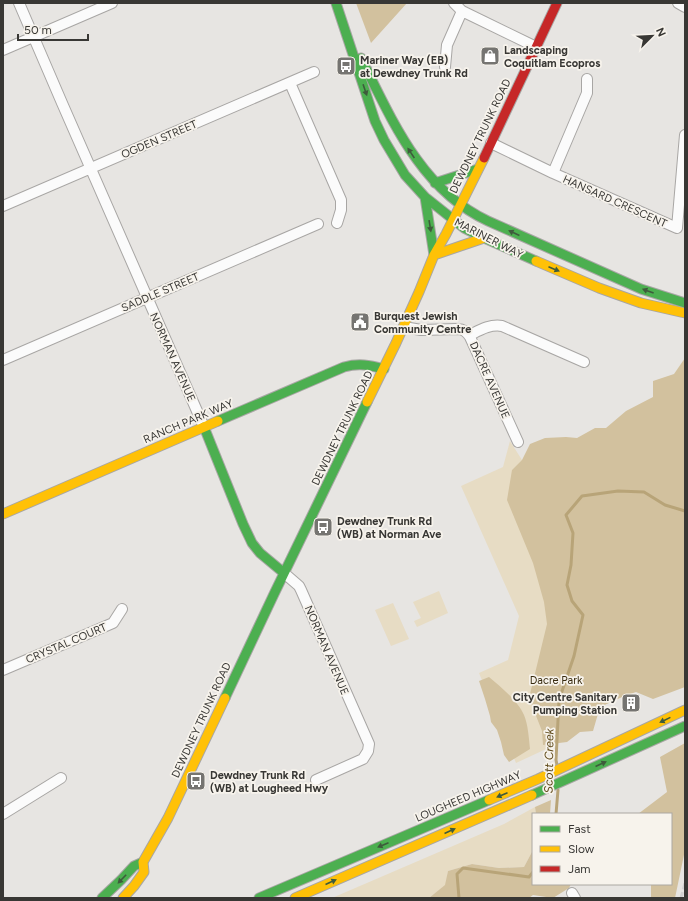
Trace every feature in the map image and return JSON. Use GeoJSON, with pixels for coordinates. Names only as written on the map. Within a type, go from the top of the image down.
{"type":"FeatureCollection","features":[{"type":"Feature","properties":{"kind":"main road","name":"MARINER WAY"},"geometry":{"type":"LineString","coordinates":[[336,3],[338,13],[375,121],[395,160],[405,175],[425,197],[453,220],[484,238],[599,288],[642,303],[685,313]]}},
{"type":"Feature","properties":{"kind":"main road","name":"DEWDNEY TRUNK ROAD"},"geometry":{"type":"LineString","coordinates":[[123,898],[144,872],[143,862],[168,818],[284,573],[404,327],[434,255],[461,205],[556,3]]}},
{"type":"Feature","properties":{"kind":"main road","name":"MARINER WAY"},"geometry":{"type":"LineString","coordinates":[[338,13],[405,144],[420,166],[436,183],[461,205],[491,222],[618,278],[651,292],[685,303]]}},
{"type":"Feature","properties":{"kind":"main road"},"geometry":{"type":"LineString","coordinates":[[436,183],[478,169]]}},
{"type":"Feature","properties":{"kind":"main road"},"geometry":{"type":"LineString","coordinates":[[425,197],[434,255],[484,238]]}},
{"type":"Feature","properties":{"kind":"main road","name":"RANCH PARK WAY"},"geometry":{"type":"LineString","coordinates":[[3,514],[344,367],[355,364],[367,364],[384,368]]}},
{"type":"Feature","properties":{"kind":"main road","name":"NORMAN AVENUE"},"geometry":{"type":"LineString","coordinates":[[204,427],[252,543],[260,553],[284,573]]}},
{"type":"Feature","properties":{"kind":"main road","name":"LOUGHEED HIGHWAY"},"geometry":{"type":"LineString","coordinates":[[259,898],[538,779],[685,710]]}},
{"type":"Feature","properties":{"kind":"main road"},"geometry":{"type":"LineString","coordinates":[[295,898],[537,793],[685,726]]}},
{"type":"Feature","properties":{"kind":"main road","name":"DEWDNEY TRUNK ROAD"},"geometry":{"type":"LineString","coordinates":[[102,898],[134,866],[143,862]]}},
{"type":"Feature","properties":{"kind":"street","name":"NORMAN AVENUE"},"geometry":{"type":"LineString","coordinates":[[19,3],[204,427]]}},
{"type":"Feature","properties":{"kind":"street"},"geometry":{"type":"LineString","coordinates":[[3,50],[112,3]]}},
{"type":"Feature","properties":{"kind":"street"},"geometry":{"type":"LineString","coordinates":[[454,3],[462,12],[536,47]]}},
{"type":"Feature","properties":{"kind":"street"},"geometry":{"type":"LineString","coordinates":[[678,3],[685,7]]}},
{"type":"Feature","properties":{"kind":"street"},"geometry":{"type":"LineString","coordinates":[[445,67],[447,45],[462,12]]}},
{"type":"Feature","properties":{"kind":"street","name":"OGDEN STREET"},"geometry":{"type":"LineString","coordinates":[[3,206],[314,72]]}},
{"type":"Feature","properties":{"kind":"street"},"geometry":{"type":"LineString","coordinates":[[553,173],[587,93],[587,79]]}},
{"type":"Feature","properties":{"kind":"street"},"geometry":{"type":"LineString","coordinates":[[290,83],[341,200],[341,210],[337,223]]}},
{"type":"Feature","properties":{"kind":"street","name":"HANSARD CRESCENT"},"geometry":{"type":"LineString","coordinates":[[491,143],[553,173],[677,228],[685,135]]}},
{"type":"Feature","properties":{"kind":"street","name":"SADDLE STREET"},"geometry":{"type":"LineString","coordinates":[[3,360],[318,224]]}},
{"type":"Feature","properties":{"kind":"street"},"geometry":{"type":"LineString","coordinates":[[470,335],[491,326],[502,326],[584,362]]}},
{"type":"Feature","properties":{"kind":"street","name":"DACRE AVENUE"},"geometry":{"type":"LineString","coordinates":[[404,327],[421,330],[461,329],[470,335],[518,442]]}},
{"type":"Feature","properties":{"kind":"street","name":"NORMAN AVENUE"},"geometry":{"type":"LineString","coordinates":[[284,573],[299,586],[301,590],[369,744],[368,751],[362,759],[316,780]]}},
{"type":"Feature","properties":{"kind":"street","name":"CRYSTAL COURT"},"geometry":{"type":"LineString","coordinates":[[3,670],[113,623],[122,609]]}},
{"type":"Feature","properties":{"kind":"street"},"geometry":{"type":"LineString","coordinates":[[3,814],[61,778]]}},
{"type":"Feature","properties":{"kind":"green space"},"geometry":{"type":"Polygon","coordinates":[[[356,3],[407,3],[371,43],[356,3]]]}},
{"type":"Feature","properties":{"kind":"green space"},"geometry":{"type":"Polygon","coordinates":[[[685,358],[685,687],[653,699],[636,692],[622,697],[600,707],[593,731],[580,732],[567,742],[543,745],[542,731],[529,698],[547,624],[544,602],[533,563],[507,500],[512,470],[522,460],[530,444],[545,438],[577,438],[595,428],[606,428],[626,411],[653,397],[653,381],[674,374],[685,358]]]}},
{"type":"Feature","properties":{"kind":"green space","name":"Dacre Park"},"geometry":{"type":"Polygon","coordinates":[[[510,441],[522,460],[622,697],[600,707],[559,743],[516,763],[479,673],[508,660],[519,616],[461,486],[503,467],[510,441]]]}},
{"type":"Feature","properties":{"kind":"green space"},"geometry":{"type":"Polygon","coordinates":[[[439,591],[448,613],[417,627],[414,621],[421,618],[413,602],[439,591]]]}},
{"type":"Feature","properties":{"kind":"green space"},"geometry":{"type":"Polygon","coordinates":[[[393,603],[409,639],[391,646],[375,610],[393,603]]]}},
{"type":"Feature","properties":{"kind":"green space"},"geometry":{"type":"Polygon","coordinates":[[[489,677],[509,694],[518,705],[524,715],[526,723],[530,749],[509,762],[504,755],[497,730],[491,722],[479,681],[489,677]]]}},
{"type":"Feature","properties":{"kind":"green space"},"geometry":{"type":"Polygon","coordinates":[[[685,743],[685,850],[675,898],[651,898],[651,885],[672,885],[672,813],[639,813],[667,792],[660,757],[685,743]]]}},
{"type":"Feature","properties":{"kind":"green space"},"geometry":{"type":"Polygon","coordinates":[[[551,800],[550,813],[536,813],[535,807],[551,800]]]}},
{"type":"Feature","properties":{"kind":"green space"},"geometry":{"type":"Polygon","coordinates":[[[535,807],[536,813],[532,813],[532,852],[524,867],[499,868],[472,864],[448,871],[446,885],[429,898],[332,898],[504,824],[535,807]]]}},
{"type":"Feature","properties":{"kind":"green space"},"geometry":{"type":"Polygon","coordinates":[[[532,852],[532,885],[570,885],[569,888],[553,898],[533,895],[529,898],[429,898],[445,885],[448,871],[472,864],[499,868],[524,867],[532,852]]]}},
{"type":"Feature","properties":{"kind":"waterway","name":"Scott Creek"},"geometry":{"type":"LineString","coordinates":[[557,765],[559,700],[574,656],[583,615],[572,601],[567,585],[571,565],[573,533],[566,515],[582,496],[618,491],[644,492],[665,505],[685,511]]}},
{"type":"Feature","properties":{"kind":"waterway","name":"Scott Creek"},"geometry":{"type":"LineString","coordinates":[[556,813],[558,790]]}},
{"type":"Feature","properties":{"kind":"waterway","name":"Scott Creek"},"geometry":{"type":"LineString","coordinates":[[459,898],[457,874],[463,868],[529,877],[532,873]]}},
{"type":"Feature","properties":{"kind":"railway"},"geometry":{"type":"LineString","coordinates":[[681,898],[685,883]]}},
{"type":"Feature","properties":{"kind":"traffic: fast"},"geometry":{"type":"LineString","coordinates":[[336,3],[375,121],[384,140],[405,175],[425,197],[464,228],[536,261]]}},
{"type":"Feature","properties":{"kind":"traffic: fast"},"geometry":{"type":"LineString","coordinates":[[361,58],[384,105],[411,151],[444,191],[465,208],[488,221],[641,289],[685,303]]}},
{"type":"Feature","properties":{"kind":"traffic: fast"},"geometry":{"type":"LineString","coordinates":[[435,183],[478,169]]}},
{"type":"Feature","properties":{"kind":"traffic: fast"},"geometry":{"type":"LineString","coordinates":[[425,197],[434,255]]}},
{"type":"Feature","properties":{"kind":"traffic: fast"},"geometry":{"type":"LineString","coordinates":[[218,421],[344,367],[364,365],[384,369]]}},
{"type":"Feature","properties":{"kind":"traffic: fast"},"geometry":{"type":"LineString","coordinates":[[225,698],[367,402]]}},
{"type":"Feature","properties":{"kind":"traffic: fast"},"geometry":{"type":"LineString","coordinates":[[204,427],[252,543],[260,553],[284,573]]}},
{"type":"Feature","properties":{"kind":"traffic: fast"},"geometry":{"type":"LineString","coordinates":[[532,795],[685,726]]}},
{"type":"Feature","properties":{"kind":"traffic: fast"},"geometry":{"type":"LineString","coordinates":[[259,898],[489,800]]}},
{"type":"Feature","properties":{"kind":"traffic: fast"},"geometry":{"type":"LineString","coordinates":[[102,898],[134,866],[143,862]]}},
{"type":"Feature","properties":{"kind":"traffic: slow"},"geometry":{"type":"LineString","coordinates":[[367,402],[396,343],[434,255],[484,158]]}},
{"type":"Feature","properties":{"kind":"traffic: slow"},"geometry":{"type":"LineString","coordinates":[[434,255],[484,238]]}},
{"type":"Feature","properties":{"kind":"traffic: slow"},"geometry":{"type":"LineString","coordinates":[[536,261],[599,288],[641,303],[685,313]]}},
{"type":"Feature","properties":{"kind":"traffic: slow"},"geometry":{"type":"LineString","coordinates":[[3,514],[218,421]]}},
{"type":"Feature","properties":{"kind":"traffic: slow"},"geometry":{"type":"LineString","coordinates":[[123,898],[144,872],[143,862],[168,818],[225,698]]}},
{"type":"Feature","properties":{"kind":"traffic: slow"},"geometry":{"type":"LineString","coordinates":[[489,800],[538,779],[685,710]]}},
{"type":"Feature","properties":{"kind":"traffic: slow"},"geometry":{"type":"LineString","coordinates":[[295,898],[532,795]]}},
{"type":"Feature","properties":{"kind":"traffic: jam"},"geometry":{"type":"LineString","coordinates":[[484,158],[557,3]]}},
{"type":"Feature","properties":{"kind":"place","name":"Landscaping Coquitlam Ecopros"},"geometry":{"type":"Point","coordinates":[490,56]}},
{"type":"Feature","properties":{"kind":"place","name":"Mariner Way (EB) at Dewdney Trunk Rd"},"geometry":{"type":"Point","coordinates":[346,66]}},
{"type":"Feature","properties":{"kind":"place","name":"Burquest Jewish Community Centre"},"geometry":{"type":"Point","coordinates":[360,322]}},
{"type":"Feature","properties":{"kind":"place","name":"Dewdney Trunk Rd (WB) at Norman Ave"},"geometry":{"type":"Point","coordinates":[323,527]}},
{"type":"Feature","properties":{"kind":"place","name":"City Centre Sanitary Pumping Station"},"geometry":{"type":"Point","coordinates":[631,703]}},
{"type":"Feature","properties":{"kind":"place","name":"Dewdney Trunk Rd (WB) at Lougheed Hwy"},"geometry":{"type":"Point","coordinates":[196,781]}}]}
